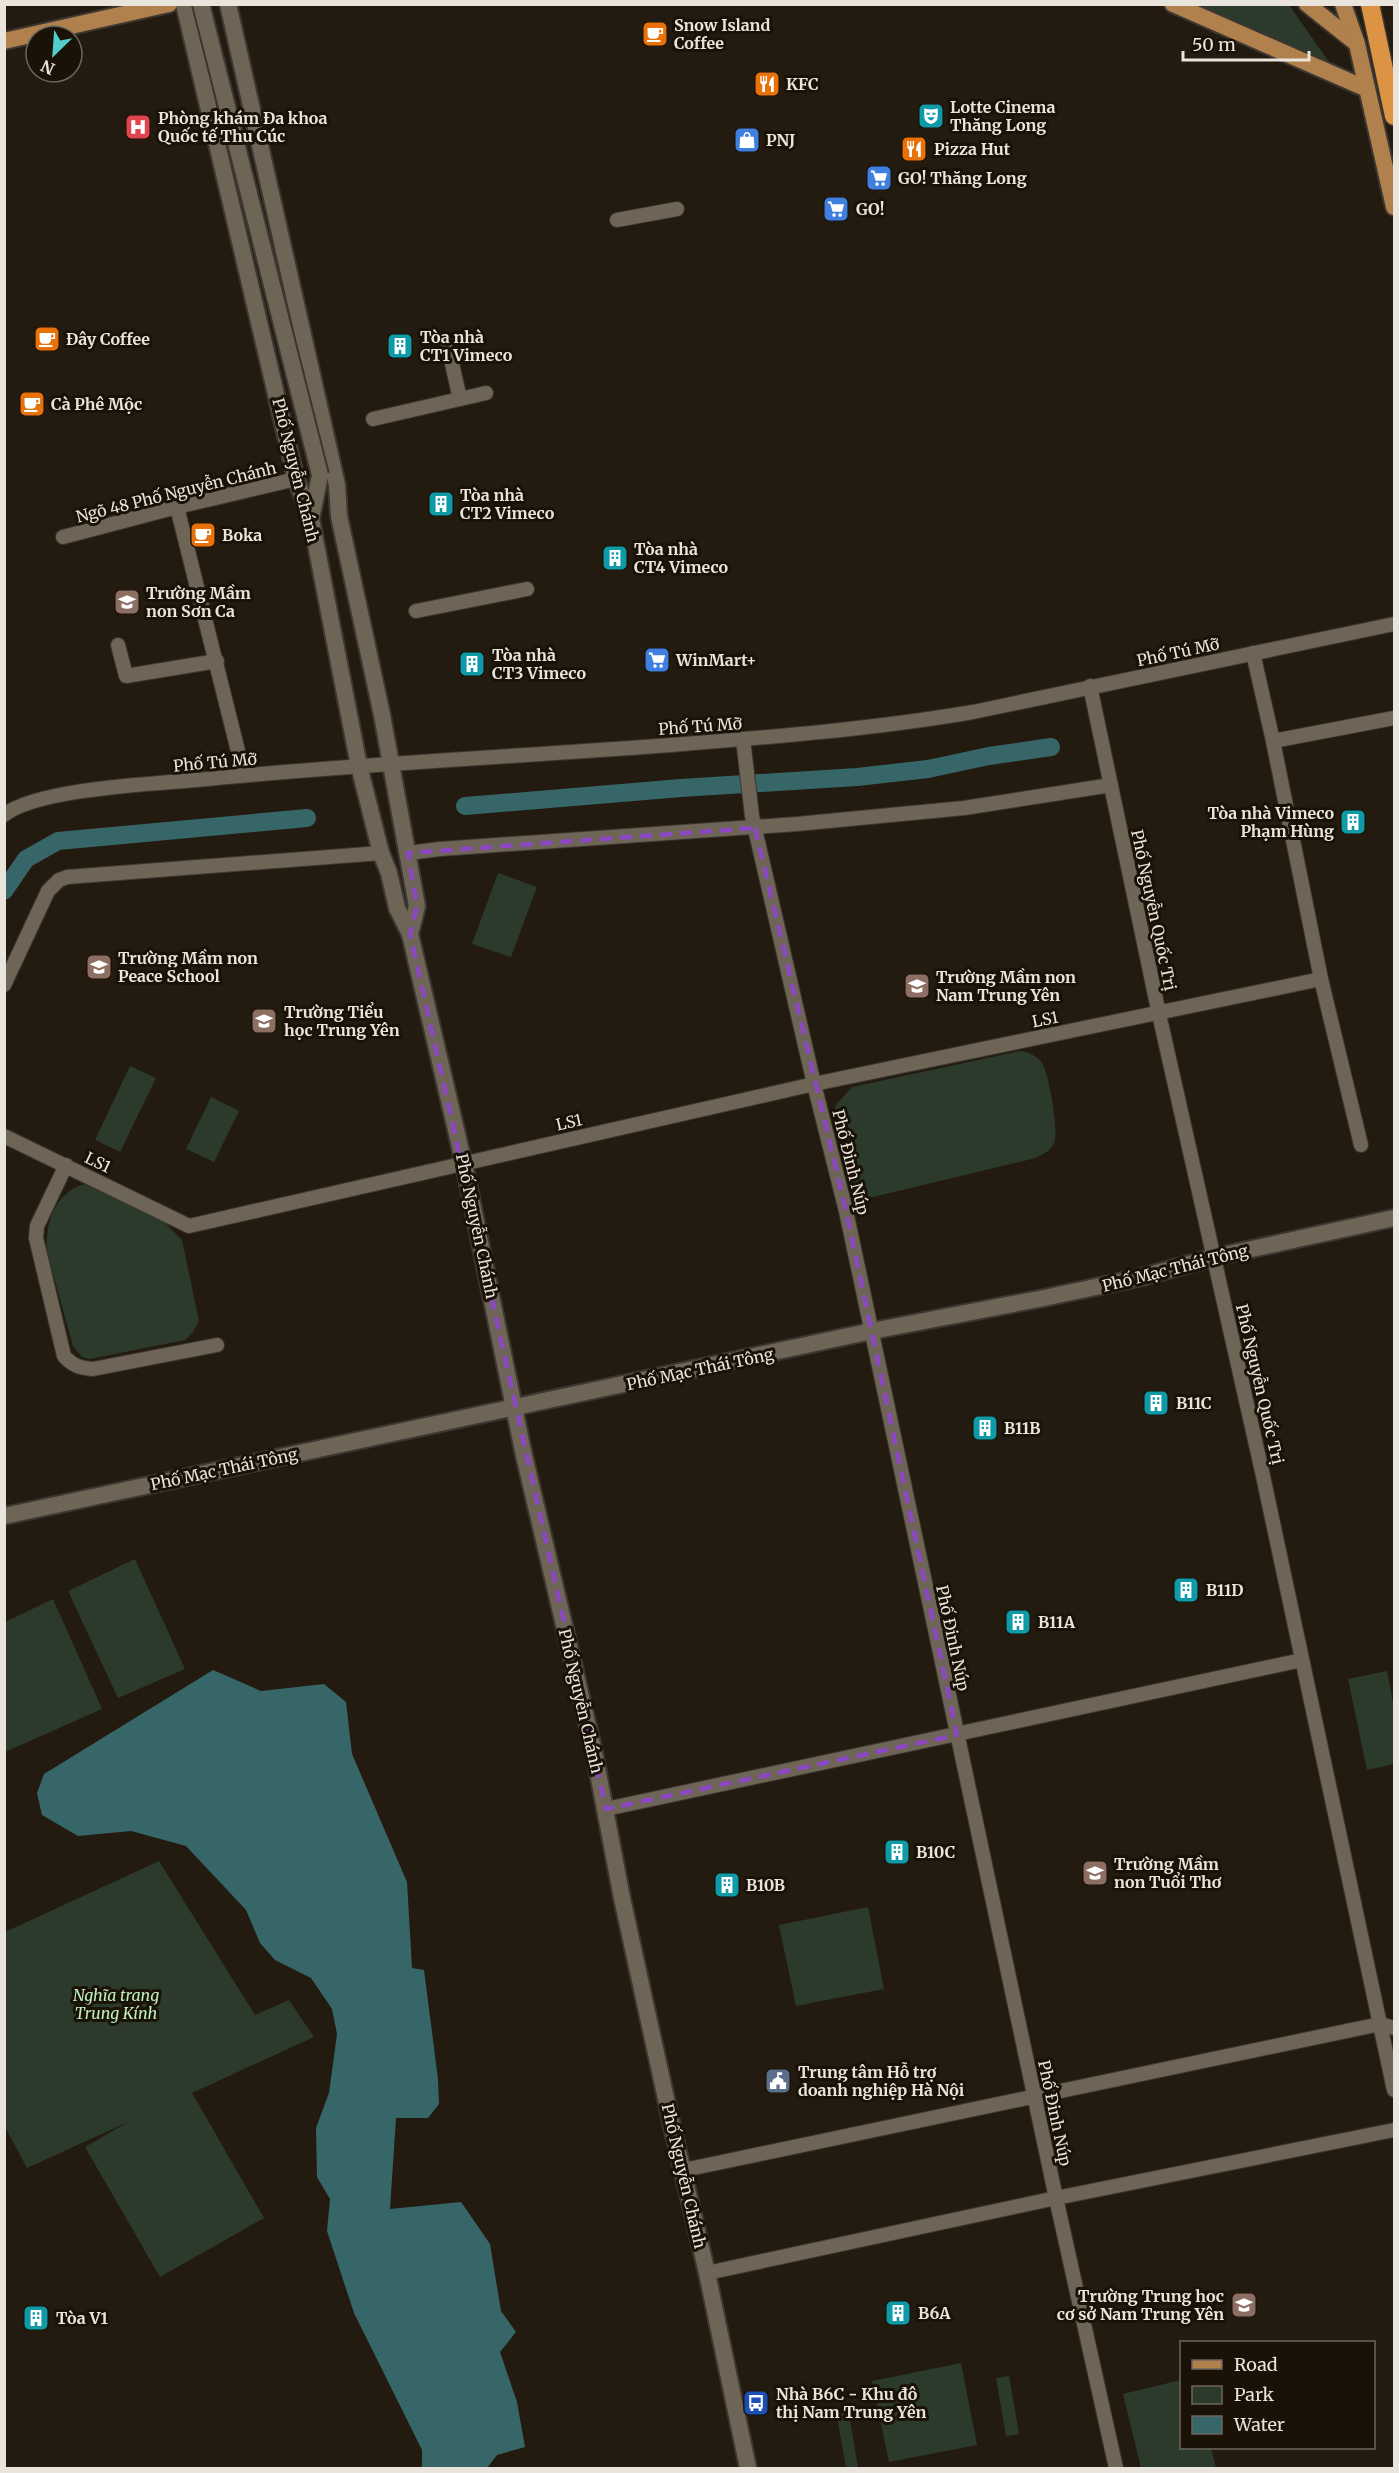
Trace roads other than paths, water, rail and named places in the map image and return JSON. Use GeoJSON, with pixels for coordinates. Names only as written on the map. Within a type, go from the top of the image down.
{"type":"FeatureCollection","features":[{"type":"Feature","properties":{"kind":"highway"},"geometry":{"type":"LineString","coordinates":[[1370,4],[1395,116]]}},
{"type":"Feature","properties":{"kind":"main road"},"geometry":{"type":"LineString","coordinates":[[4,41],[169,4]]}},
{"type":"Feature","properties":{"kind":"main road"},"geometry":{"type":"LineString","coordinates":[[1173,4],[1367,89]]}},
{"type":"Feature","properties":{"kind":"main road"},"geometry":{"type":"LineString","coordinates":[[1307,4],[1357,44]]}},
{"type":"Feature","properties":{"kind":"main road"},"geometry":{"type":"LineString","coordinates":[[1343,4],[1357,44],[1395,207]]}},
{"type":"Feature","properties":{"kind":"street","name":"Phố Nguyễn Chánh"},"geometry":{"type":"LineString","coordinates":[[184,4],[296,479],[311,519],[359,766],[397,908],[411,934],[464,1164],[515,1408],[606,1809],[622,1898],[707,2273],[748,2469]]}},
{"type":"Feature","properties":{"kind":"street"},"geometry":{"type":"LineString","coordinates":[[201,4],[320,475],[339,516]]}},
{"type":"Feature","properties":{"kind":"street","name":"Phố Nguyễn Chánh"},"geometry":{"type":"LineString","coordinates":[[228,4],[338,485],[339,516],[391,764],[417,906],[411,934]]}},
{"type":"Feature","properties":{"kind":"street"},"geometry":{"type":"LineString","coordinates":[[206,93],[209,81],[221,74],[229,76],[248,96]]}},
{"type":"Feature","properties":{"kind":"street"},"geometry":{"type":"LineString","coordinates":[[617,220],[677,209]]}},
{"type":"Feature","properties":{"kind":"street"},"geometry":{"type":"LineString","coordinates":[[448,346],[460,399]]}},
{"type":"Feature","properties":{"kind":"street"},"geometry":{"type":"LineString","coordinates":[[373,419],[486,393]]}},
{"type":"Feature","properties":{"kind":"street"},"geometry":{"type":"LineString","coordinates":[[311,519],[320,475]]}},
{"type":"Feature","properties":{"kind":"street","name":"Ngõ 48 Phố Nguyễn Chánh"},"geometry":{"type":"LineString","coordinates":[[63,537],[296,479]]}},
{"type":"Feature","properties":{"kind":"street"},"geometry":{"type":"LineString","coordinates":[[177,507],[244,775]]}},
{"type":"Feature","properties":{"kind":"street"},"geometry":{"type":"LineString","coordinates":[[416,611],[526,589]]}},
{"type":"Feature","properties":{"kind":"street","name":"Phố Tú Mỡ"},"geometry":{"type":"LineString","coordinates":[[4,815],[39,798],[244,775],[743,740],[904,724],[973,712],[1395,624]]}},
{"type":"Feature","properties":{"kind":"street"},"geometry":{"type":"LineString","coordinates":[[118,645],[126,676],[217,661]]}},
{"type":"Feature","properties":{"kind":"street"},"geometry":{"type":"LineString","coordinates":[[1253,653],[1321,979],[1361,1145]]}},
{"type":"Feature","properties":{"kind":"street","name":"Phố Nguyễn Quốc Trị"},"geometry":{"type":"LineString","coordinates":[[1090,686],[1159,1014],[1215,1257],[1395,2090]]}},
{"type":"Feature","properties":{"kind":"street"},"geometry":{"type":"LineString","coordinates":[[1273,741],[1395,718]]}},
{"type":"Feature","properties":{"kind":"street","name":"Phố Đinh Núp"},"geometry":{"type":"LineString","coordinates":[[743,740],[754,822],[814,1084],[846,1211],[1034,2096],[1116,2469]]}},
{"type":"Feature","properties":{"kind":"street"},"geometry":{"type":"LineString","coordinates":[[408,853],[754,822],[964,808],[1111,785]]}},
{"type":"Feature","properties":{"kind":"street"},"geometry":{"type":"LineString","coordinates":[[4,985],[48,891],[59,880],[67,877],[381,853]]}},
{"type":"Feature","properties":{"kind":"street","name":"LS1"},"geometry":{"type":"LineString","coordinates":[[4,1136],[189,1226],[814,1084],[1321,979]]}},
{"type":"Feature","properties":{"kind":"street"},"geometry":{"type":"LineString","coordinates":[[66,1165],[37,1226],[36,1238],[64,1356],[81,1368],[93,1369],[217,1345]]}},
{"type":"Feature","properties":{"kind":"street","name":"Phố Mạc Thái Tông"},"geometry":{"type":"LineString","coordinates":[[4,1516],[872,1331],[1131,1280],[1215,1257],[1395,1218]]}},
{"type":"Feature","properties":{"kind":"street"},"geometry":{"type":"LineString","coordinates":[[606,1809],[1302,1660]]}},
{"type":"Feature","properties":{"kind":"street"},"geometry":{"type":"LineString","coordinates":[[684,2170],[1380,2024],[1395,2028]]}},
{"type":"Feature","properties":{"kind":"street"},"geometry":{"type":"LineString","coordinates":[[707,2273],[1056,2198],[1395,2130]]}},
{"type":"Feature","properties":{"kind":"water"},"geometry":{"type":"Polygon","coordinates":[[[213,1670],[261,1691],[324,1684],[346,1702],[352,1754],[407,1882],[412,1968],[424,1970],[438,2079],[439,2104],[428,2118],[396,2118],[390,2209],[461,2202],[490,2244],[501,2311],[516,2332],[500,2352],[517,2402],[525,2447],[497,2455],[487,2468],[422,2468],[422,2450],[354,2313],[327,2231],[330,2199],[317,2177],[316,2128],[329,2093],[337,2034],[332,2009],[311,1978],[275,1960],[260,1943],[246,1910],[186,1846],[131,1831],[78,1836],[42,1815],[37,1793],[44,1774],[213,1670]]]}},
{"type":"Feature","properties":{"kind":"waterway"},"geometry":{"type":"LineString","coordinates":[[465,806],[681,788],[857,777],[928,769],[989,756],[1051,747]]}},
{"type":"Feature","properties":{"kind":"waterway"},"geometry":{"type":"LineString","coordinates":[[4,891],[26,859],[58,841],[307,818]]}},
{"type":"Feature","properties":{"kind":"place","name":"Snow Island Coffee"},"geometry":{"type":"Point","coordinates":[655,34]}},
{"type":"Feature","properties":{"kind":"place","name":"KFC"},"geometry":{"type":"Point","coordinates":[767,84]}},
{"type":"Feature","properties":{"kind":"place","name":"Lotte Cinema Thăng Long"},"geometry":{"type":"Point","coordinates":[931,116]}},
{"type":"Feature","properties":{"kind":"place","name":"Phòng khám Đa khoa Quốc tế Thu Cúc"},"geometry":{"type":"Point","coordinates":[138,127]}},
{"type":"Feature","properties":{"kind":"place","name":"PNJ"},"geometry":{"type":"Point","coordinates":[747,140]}},
{"type":"Feature","properties":{"kind":"place","name":"Pizza Hut"},"geometry":{"type":"Point","coordinates":[914,149]}},
{"type":"Feature","properties":{"kind":"place","name":"GO! Thăng Long"},"geometry":{"type":"Point","coordinates":[879,178]}},
{"type":"Feature","properties":{"kind":"place","name":"GO!"},"geometry":{"type":"Point","coordinates":[836,209]}},
{"type":"Feature","properties":{"kind":"place","name":"Đây Coffee"},"geometry":{"type":"Point","coordinates":[47,339]}},
{"type":"Feature","properties":{"kind":"place","name":"Tòa nhà CT1 Vimeco"},"geometry":{"type":"Point","coordinates":[400,346]}},
{"type":"Feature","properties":{"kind":"place","name":"Cà Phê Mộc"},"geometry":{"type":"Point","coordinates":[32,404]}},
{"type":"Feature","properties":{"kind":"place","name":"Tòa nhà CT2 Vimeco"},"geometry":{"type":"Point","coordinates":[441,504]}},
{"type":"Feature","properties":{"kind":"place","name":"Boka"},"geometry":{"type":"Point","coordinates":[203,535]}},
{"type":"Feature","properties":{"kind":"place","name":"Tòa nhà CT4 Vimeco"},"geometry":{"type":"Point","coordinates":[615,558]}},
{"type":"Feature","properties":{"kind":"place","name":"Trường Mầm non Sơn Ca"},"geometry":{"type":"Point","coordinates":[127,602]}},
{"type":"Feature","properties":{"kind":"place","name":"WinMart+"},"geometry":{"type":"Point","coordinates":[657,660]}},
{"type":"Feature","properties":{"kind":"place","name":"Tòa nhà CT3 Vimeco"},"geometry":{"type":"Point","coordinates":[472,664]}},
{"type":"Feature","properties":{"kind":"place","name":"Tòa nhà Vimeco Phạm Hùng"},"geometry":{"type":"Point","coordinates":[1353,822]}},
{"type":"Feature","properties":{"kind":"place","name":"Trường Mầm non Peace School"},"geometry":{"type":"Point","coordinates":[99,967]}},
{"type":"Feature","properties":{"kind":"place","name":"Trường Mầm non Nam Trung Yên"},"geometry":{"type":"Point","coordinates":[917,986]}},
{"type":"Feature","properties":{"kind":"place","name":"Trường Tiểu học Trung Yên"},"geometry":{"type":"Point","coordinates":[264,1021]}},
{"type":"Feature","properties":{"kind":"place","name":"B11C"},"geometry":{"type":"Point","coordinates":[1156,1403]}},
{"type":"Feature","properties":{"kind":"place","name":"B11B"},"geometry":{"type":"Point","coordinates":[985,1428]}},
{"type":"Feature","properties":{"kind":"place","name":"B11D"},"geometry":{"type":"Point","coordinates":[1186,1590]}},
{"type":"Feature","properties":{"kind":"place","name":"B11A"},"geometry":{"type":"Point","coordinates":[1018,1622]}},
{"type":"Feature","properties":{"kind":"place","name":"B10C"},"geometry":{"type":"Point","coordinates":[897,1852]}},
{"type":"Feature","properties":{"kind":"place","name":"Trường Mầm non Tuổi Thơ"},"geometry":{"type":"Point","coordinates":[1095,1873]}},
{"type":"Feature","properties":{"kind":"place","name":"B10B"},"geometry":{"type":"Point","coordinates":[727,1885]}},
{"type":"Feature","properties":{"kind":"place","name":"Trung tâm Hỗ trợ doanh nghiệp Hà Nội"},"geometry":{"type":"Point","coordinates":[778,2081]}},
{"type":"Feature","properties":{"kind":"place","name":"Trường Trung học cơ sở Nam Trung Yên"},"geometry":{"type":"Point","coordinates":[1244,2305]}},
{"type":"Feature","properties":{"kind":"place","name":"B6A"},"geometry":{"type":"Point","coordinates":[898,2313]}},
{"type":"Feature","properties":{"kind":"place","name":"Tòa V1"},"geometry":{"type":"Point","coordinates":[36,2318]}},
{"type":"Feature","properties":{"kind":"place","name":"Nhà B6C - Khu đô thị Nam Trung Yên"},"geometry":{"type":"Point","coordinates":[756,2403]}},
{"type":"Feature","properties":{"kind":"park label","name":"Nghĩa trang Trung Kính"},"geometry":{"type":"Point","coordinates":[116,2004]}}]}
